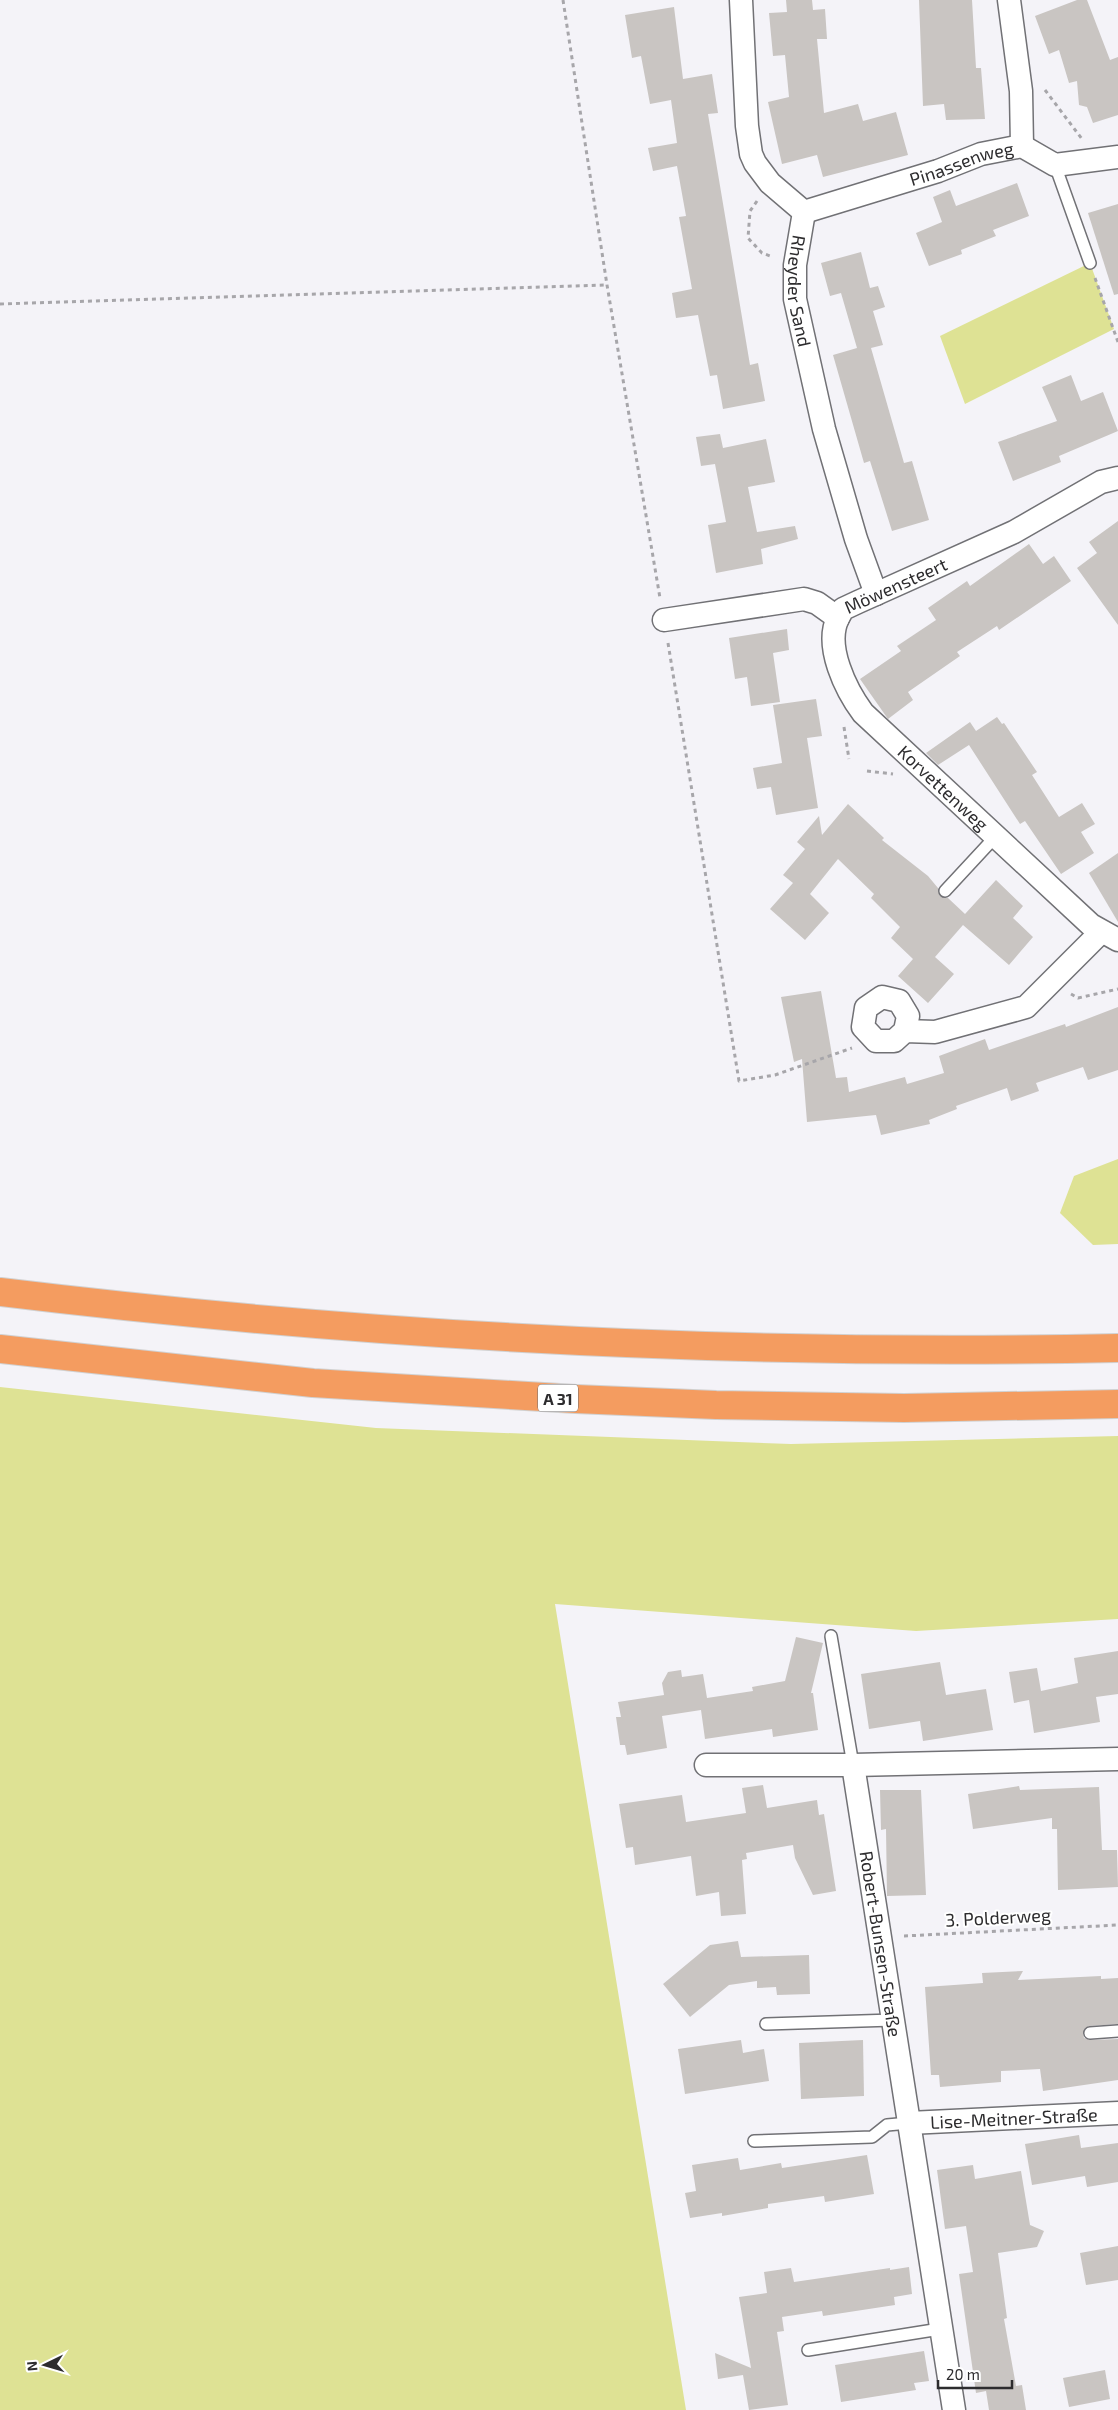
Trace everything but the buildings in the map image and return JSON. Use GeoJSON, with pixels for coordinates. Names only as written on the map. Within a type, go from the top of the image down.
{"type":"FeatureCollection","features":[{"type":"Feature","properties":{"kind":"highway"},"geometry":{"type":"LineString","coordinates":[[0,1292],[347,1328],[676,1346],[1017,1350],[1118,1348]]}},
{"type":"Feature","properties":{"kind":"highway","name":"A 31"},"geometry":{"type":"LineString","coordinates":[[0,1349],[313,1383],[576,1399],[716,1405],[904,1408],[1118,1404]]}},
{"type":"Feature","properties":{"kind":"street","name":"Rheyder Sand"},"geometry":{"type":"LineString","coordinates":[[741,0],[748,139],[754,163],[770,183],[804,212],[795,266],[796,299],[824,429],[856,539],[876,594]]}},
{"type":"Feature","properties":{"kind":"street"},"geometry":{"type":"LineString","coordinates":[[1009,0],[1021,91],[1022,146]]}},
{"type":"Feature","properties":{"kind":"street","name":"Pinassenweg"},"geometry":{"type":"LineString","coordinates":[[804,212],[938,172],[981,154],[1022,146],[1055,165]]}},
{"type":"Feature","properties":{"kind":"street"},"geometry":{"type":"LineString","coordinates":[[1055,165],[1107,159]]}},
{"type":"Feature","properties":{"kind":"street","name":"Möwensteert"},"geometry":{"type":"LineString","coordinates":[[664,620],[804,599],[817,603],[838,618],[843,609],[1014,532],[1101,482],[1118,478]]}},
{"type":"Feature","properties":{"kind":"street","name":"Korvettenweg"},"geometry":{"type":"LineString","coordinates":[[838,618],[833,630],[834,646],[843,679],[863,713],[996,836],[1109,936],[1050,983],[1026,1007],[935,1032],[905,1031],[894,1041],[876,1041]]}},
{"type":"Feature","properties":{"kind":"street"},"geometry":{"type":"LineString","coordinates":[[876,1041],[863,1027],[866,1008],[882,997],[899,1001],[908,1016],[905,1031]]}},
{"type":"Feature","properties":{"kind":"street"},"geometry":{"type":"LineString","coordinates":[[706,1765],[853,1765],[1118,1759]]}},
{"type":"Feature","properties":{"kind":"street","name":"Robert-Bunsen-Straße"},"geometry":{"type":"LineString","coordinates":[[853,1765],[954,2410]]}},
{"type":"Feature","properties":{"kind":"street","name":"Lise-Meitner-Straße"},"geometry":{"type":"LineString","coordinates":[[909,2123],[1118,2113]]}},
{"type":"Feature","properties":{"kind":"lane"},"geometry":{"type":"LineString","coordinates":[[1055,165],[1090,263]]}},
{"type":"Feature","properties":{"kind":"lane"},"geometry":{"type":"LineString","coordinates":[[945,891],[996,836]]}},
{"type":"Feature","properties":{"kind":"lane"},"geometry":{"type":"LineString","coordinates":[[831,1636],[853,1765]]}},
{"type":"Feature","properties":{"kind":"lane"},"geometry":{"type":"LineString","coordinates":[[766,2024],[893,2020]]}},
{"type":"Feature","properties":{"kind":"lane"},"geometry":{"type":"LineString","coordinates":[[1090,2033],[1118,2031]]}},
{"type":"Feature","properties":{"kind":"lane"},"geometry":{"type":"LineString","coordinates":[[754,2141],[872,2137],[886,2125],[909,2123]]}},
{"type":"Feature","properties":{"kind":"lane"},"geometry":{"type":"LineString","coordinates":[[808,2350],[940,2329]]}},
{"type":"Feature","properties":{"kind":"path"},"geometry":{"type":"LineString","coordinates":[[563,0],[607,285],[739,1081],[775,1075],[830,1054],[876,1041]]}},
{"type":"Feature","properties":{"kind":"path"},"geometry":{"type":"LineString","coordinates":[[1045,89],[1107,159]]}},
{"type":"Feature","properties":{"kind":"path"},"geometry":{"type":"LineString","coordinates":[[770,183],[750,211],[748,238],[762,253],[795,266]]}},
{"type":"Feature","properties":{"kind":"path"},"geometry":{"type":"LineString","coordinates":[[1090,263],[1118,342]]}},
{"type":"Feature","properties":{"kind":"path"},"geometry":{"type":"LineString","coordinates":[[0,304],[607,285]]}},
{"type":"Feature","properties":{"kind":"path"},"geometry":{"type":"LineString","coordinates":[[1050,983],[1078,998],[1118,989]]}},
{"type":"Feature","properties":{"kind":"path","name":"3. Polderweg"},"geometry":{"type":"LineString","coordinates":[[880,1938],[1118,1925]]}},
{"type":"Feature","properties":{"kind":"green space"},"geometry":{"type":"Polygon","coordinates":[[[1090,263],[1114,329],[965,404],[940,336],[1090,263]]]}},
{"type":"Feature","properties":{"kind":"green space"},"geometry":{"type":"Polygon","coordinates":[[[1118,1159],[1118,1244],[1093,1245],[1060,1213],[1074,1176],[1118,1159]]]}},
{"type":"Feature","properties":{"kind":"green space"},"geometry":{"type":"Polygon","coordinates":[[[0,1387],[376,1428],[791,1444],[1118,1436],[1118,1619],[916,1631],[555,1604],[686,2410],[0,2410],[0,1387]]]}}]}
